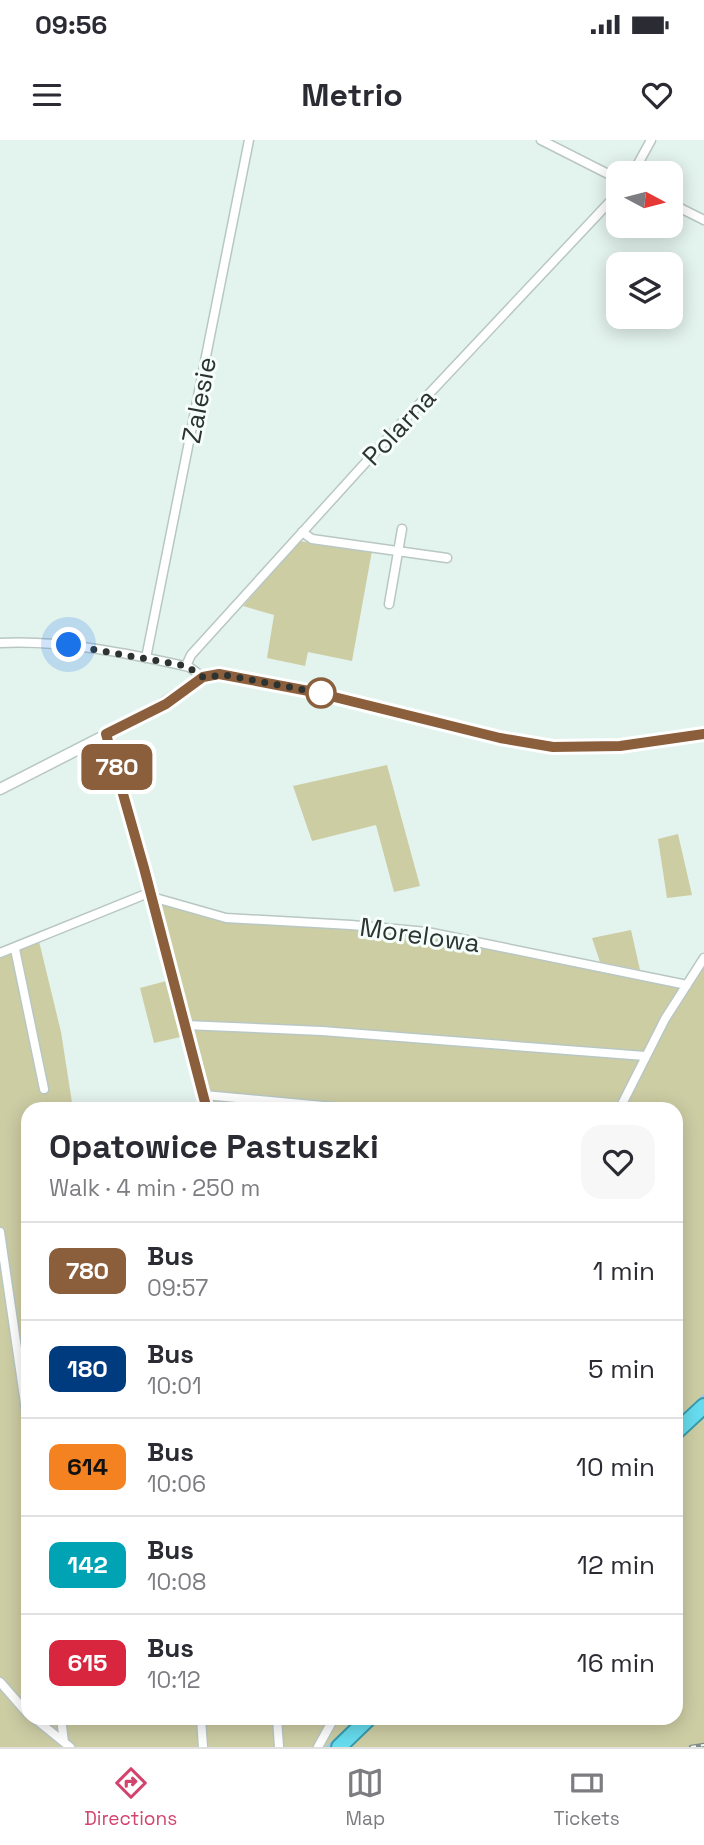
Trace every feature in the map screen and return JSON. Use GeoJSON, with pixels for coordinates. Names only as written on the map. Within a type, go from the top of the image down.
{"type":"FeatureCollection","features":[{"type":"Feature","properties":{"kind":"highway"},"geometry":{"type":"LineString","coordinates":[[683,1426],[704,1406]]}},
{"type":"Feature","properties":{"kind":"highway"},"geometry":{"type":"LineString","coordinates":[[339,1747],[362,1725]]}},
{"type":"Feature","properties":{"kind":"street","name":"Zalesie"},"geometry":{"type":"LineString","coordinates":[[146,659],[249,140]]}},
{"type":"Feature","properties":{"kind":"street"},"geometry":{"type":"LineString","coordinates":[[541,140],[606,173]]}},
{"type":"Feature","properties":{"kind":"street"},"geometry":{"type":"LineString","coordinates":[[640,161],[651,140]]}},
{"type":"Feature","properties":{"kind":"street","name":"Polarna"},"geometry":{"type":"LineString","coordinates":[[186,666],[191,654],[302,532],[606,206]]}},
{"type":"Feature","properties":{"kind":"street"},"geometry":{"type":"LineString","coordinates":[[683,210],[704,220]]}},
{"type":"Feature","properties":{"kind":"street"},"geometry":{"type":"LineString","coordinates":[[389,604],[402,529]]}},
{"type":"Feature","properties":{"kind":"street"},"geometry":{"type":"LineString","coordinates":[[302,532],[313,539],[447,558]]}},
{"type":"Feature","properties":{"kind":"street"},"geometry":{"type":"LineString","coordinates":[[0,643],[54,643],[186,666],[203,677]]}},
{"type":"Feature","properties":{"kind":"street"},"geometry":{"type":"LineString","coordinates":[[0,789],[166,704],[203,677],[225,675],[314,692],[500,738],[553,747],[620,746],[704,734]]}},
{"type":"Feature","properties":{"kind":"street"},"geometry":{"type":"LineString","coordinates":[[106,734],[205,1102]]}},
{"type":"Feature","properties":{"kind":"street"},"geometry":{"type":"LineString","coordinates":[[0,953],[151,894]]}},
{"type":"Feature","properties":{"kind":"street","name":"Morelowa"},"geometry":{"type":"LineString","coordinates":[[151,894],[226,918],[427,932],[687,985]]}},
{"type":"Feature","properties":{"kind":"street"},"geometry":{"type":"LineString","coordinates":[[15,949],[44,1089]]}},
{"type":"Feature","properties":{"kind":"street"},"geometry":{"type":"LineString","coordinates":[[623,1102],[645,1056],[704,958]]}},
{"type":"Feature","properties":{"kind":"street"},"geometry":{"type":"LineString","coordinates":[[186,1025],[322,1031],[645,1056]]}},
{"type":"Feature","properties":{"kind":"street"},"geometry":{"type":"LineString","coordinates":[[204,1096],[273,1102]]}},
{"type":"Feature","properties":{"kind":"street"},"geometry":{"type":"LineString","coordinates":[[0,1231],[21,1376]]}},
{"type":"Feature","properties":{"kind":"street"},"geometry":{"type":"LineString","coordinates":[[0,1682],[21,1706]]}},
{"type":"Feature","properties":{"kind":"street"},"geometry":{"type":"LineString","coordinates":[[43,1725],[67,1745]]}},
{"type":"Feature","properties":{"kind":"street"},"geometry":{"type":"LineString","coordinates":[[63,1725],[67,1745]]}},
{"type":"Feature","properties":{"kind":"street"},"geometry":{"type":"LineString","coordinates":[[201,1725],[203,1747]]}},
{"type":"Feature","properties":{"kind":"street"},"geometry":{"type":"LineString","coordinates":[[277,1725],[279,1747]]}},
{"type":"Feature","properties":{"kind":"street"},"geometry":{"type":"LineString","coordinates":[[318,1747],[330,1725]]}},
{"type":"Feature","properties":{"kind":"green space"},"geometry":{"type":"Polygon","coordinates":[[[299,541],[372,551],[352,661],[308,652],[305,666],[267,658],[274,615],[243,606],[299,541]]]}},
{"type":"Feature","properties":{"kind":"green space"},"geometry":{"type":"Polygon","coordinates":[[[387,765],[420,886],[394,892],[376,825],[312,841],[293,786],[387,765]]]}},
{"type":"Feature","properties":{"kind":"green space"},"geometry":{"type":"Polygon","coordinates":[[[678,834],[692,895],[667,898],[658,839],[678,834]]]}},
{"type":"Feature","properties":{"kind":"green space"},"geometry":{"type":"Polygon","coordinates":[[[146,891],[222,916],[411,929],[689,982],[704,958],[704,1747],[0,1747],[0,952],[38,937],[61,1032],[72,1102],[21,1102],[21,1725],[683,1725],[683,1102],[204,1102],[146,891]]]}},
{"type":"Feature","properties":{"kind":"green space"},"geometry":{"type":"Polygon","coordinates":[[[631,930],[640,970],[600,962],[592,938],[631,930]]]}},
{"type":"Feature","properties":{"kind":"green space"},"geometry":{"type":"Polygon","coordinates":[[[170,980],[185,1036],[154,1043],[140,988],[170,980]]]}},
{"type":"Feature","properties":{"kind":"waterway"},"geometry":{"type":"LineString","coordinates":[[683,1414],[704,1395]]}},
{"type":"Feature","properties":{"kind":"waterway"},"geometry":{"type":"LineString","coordinates":[[327,1747],[351,1725]]}},
{"type":"Feature","properties":{"kind":"railway"},"geometry":{"type":"LineString","coordinates":[[691,1747],[704,1745]]}},
{"type":"Feature","properties":{"kind":"bus line","name":"780"},"geometry":{"type":"LineString","coordinates":[[205,1102],[106,734],[166,704],[203,677],[219,674],[314,692],[526,744],[579,748],[620,746],[704,734]]}},
{"type":"Feature","properties":{"kind":"route"},"geometry":{"type":"LineString","coordinates":[[69,645],[186,666],[203,677],[225,675],[321,693]]}}]}
